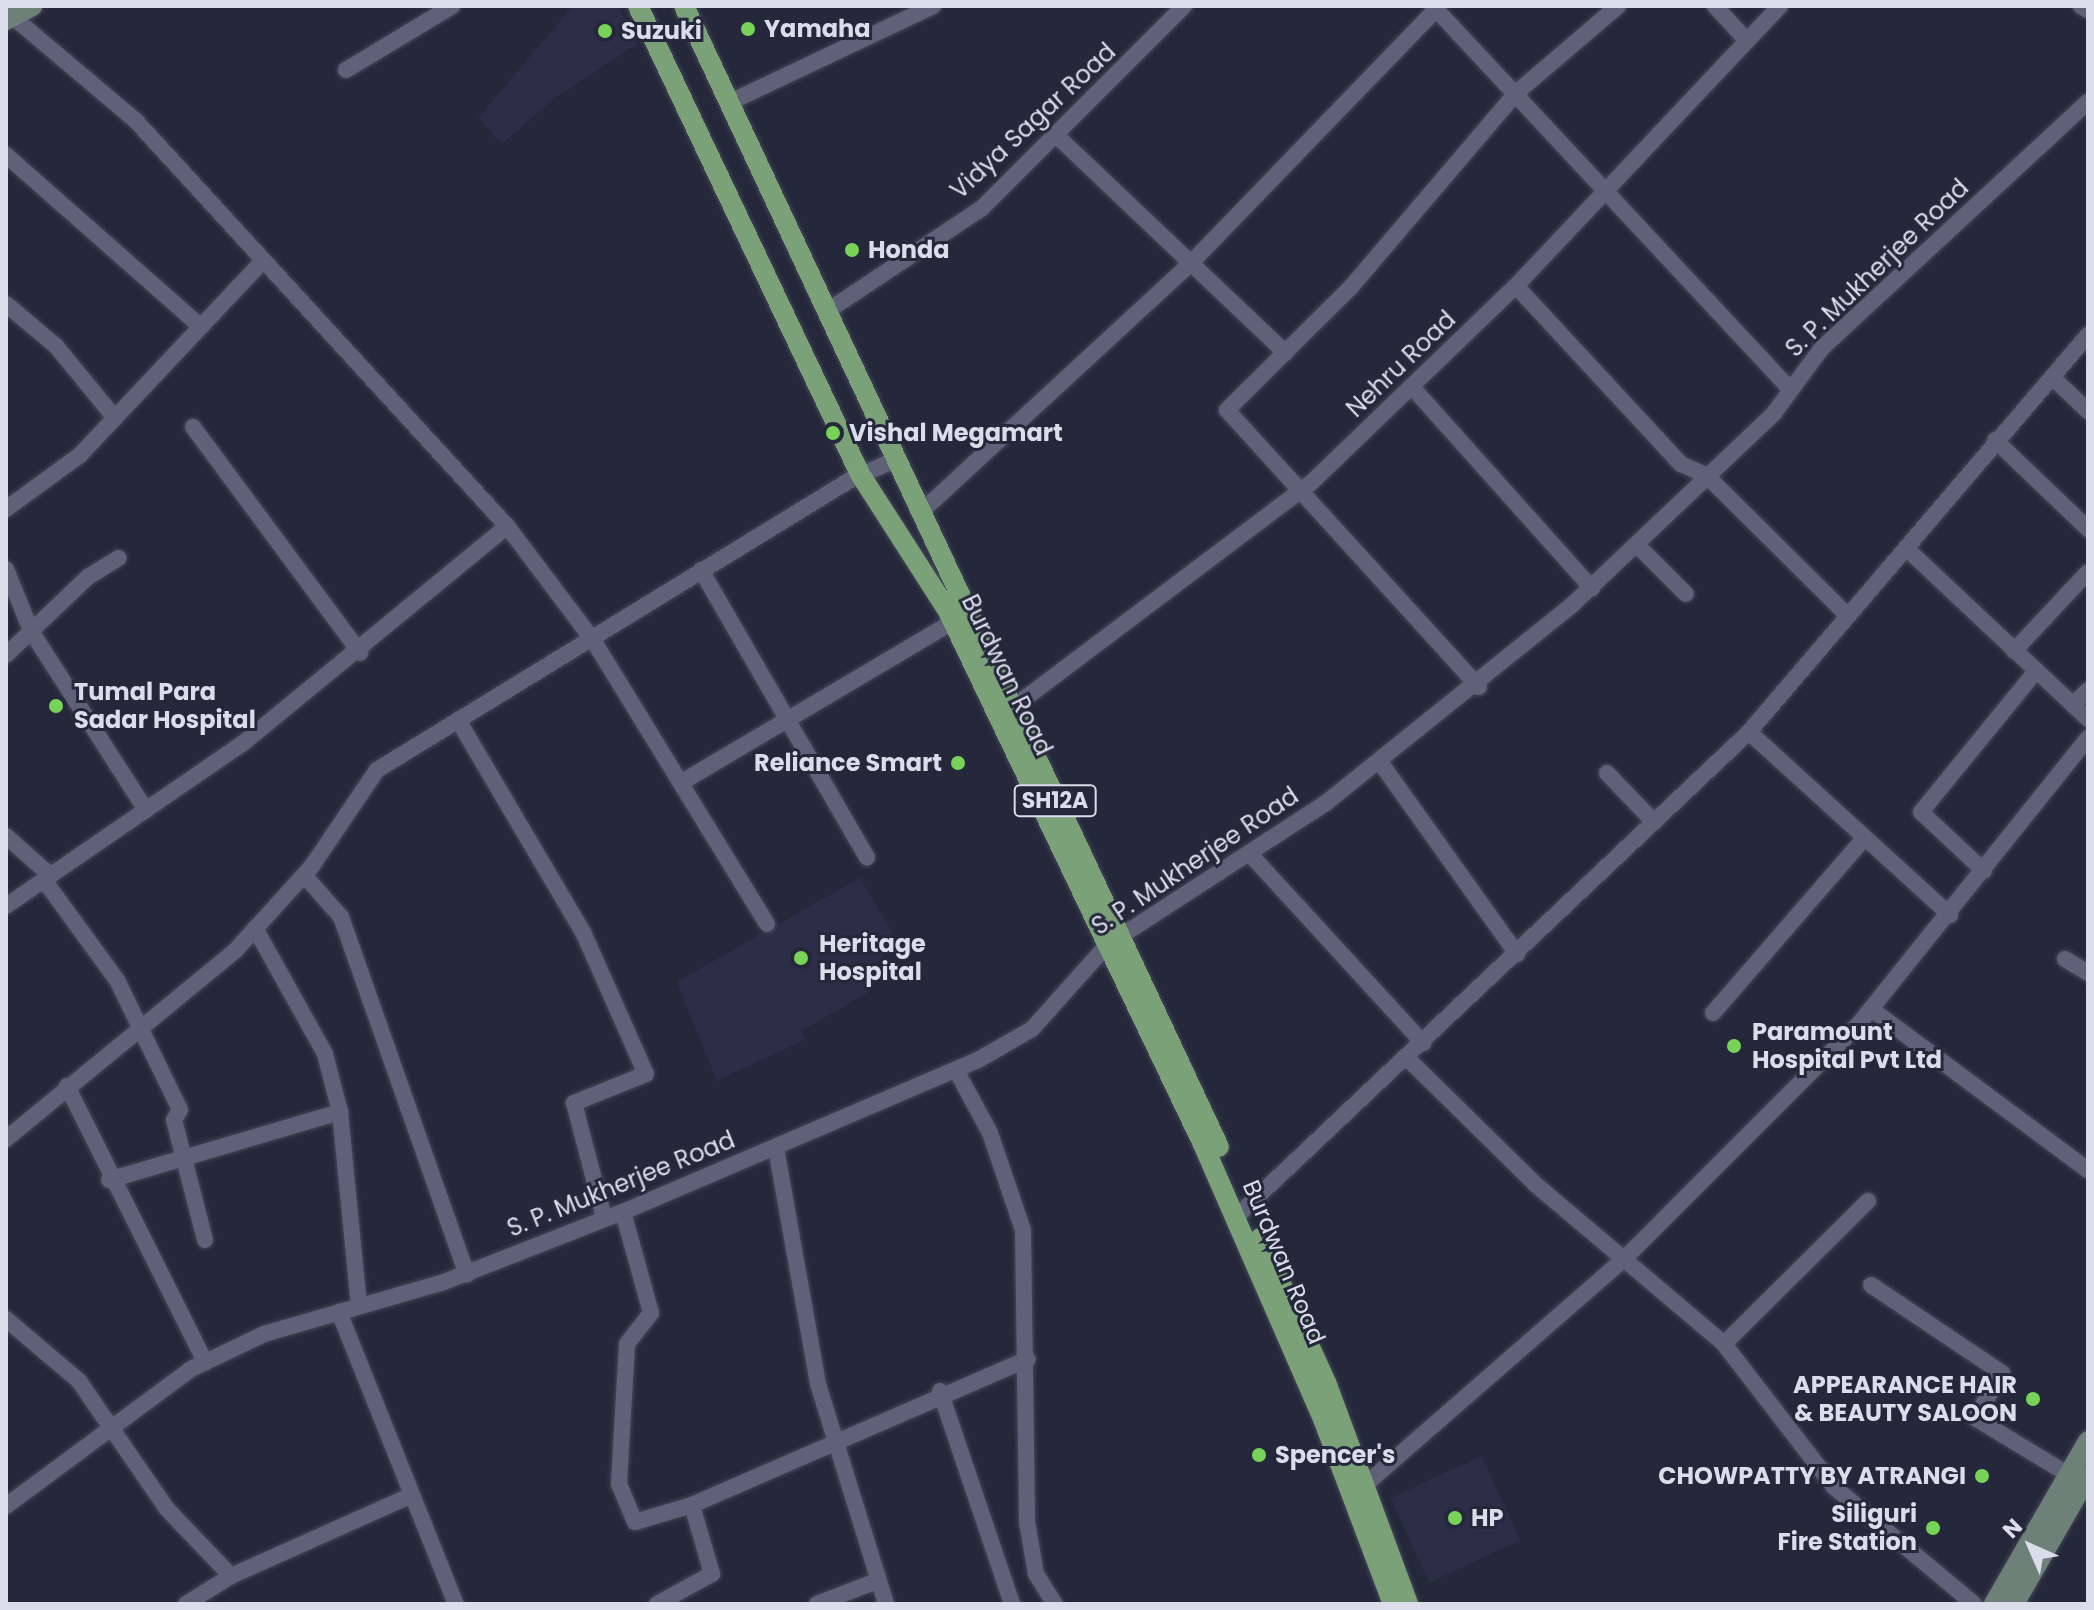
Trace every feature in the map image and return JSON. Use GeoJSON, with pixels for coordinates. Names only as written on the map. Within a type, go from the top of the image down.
{"type":"FeatureCollection","features":[{"type":"Feature","properties":{"kind":"main road","name":"Burdwan Road"},"geometry":{"type":"LineString","coordinates":[[638,6],[860,474],[1006,712]]}},
{"type":"Feature","properties":{"kind":"main road","name":"Burdwan Road"},"geometry":{"type":"LineString","coordinates":[[684,6],[897,459],[1006,712],[1242,1212],[1366,1484],[1408,1604]]}},
{"type":"Feature","properties":{"kind":"main road","name":"Burdwan Road"},"geometry":{"type":"LineString","coordinates":[[1242,1212],[1393,1604]]}},
{"type":"Feature","properties":{"kind":"street"},"geometry":{"type":"LineString","coordinates":[[32,6],[9,18],[136,121],[507,526],[593,640],[767,924]]}},
{"type":"Feature","properties":{"kind":"street"},"geometry":{"type":"LineString","coordinates":[[346,70],[452,6]]}},
{"type":"Feature","properties":{"kind":"street"},"geometry":{"type":"LineString","coordinates":[[728,103],[933,6]]}},
{"type":"Feature","properties":{"kind":"street"},"geometry":{"type":"LineString","coordinates":[[1479,687],[1227,410],[1286,353],[1515,94],[1618,6]]}},
{"type":"Feature","properties":{"kind":"street"},"geometry":{"type":"LineString","coordinates":[[1715,6],[1746,40]]}},
{"type":"Feature","properties":{"kind":"street","name":"Nehru Road"},"geometry":{"type":"LineString","coordinates":[[1006,712],[1197,575],[1299,490],[1412,387],[1516,286],[1780,6]]}},
{"type":"Feature","properties":{"kind":"street"},"geometry":{"type":"LineString","coordinates":[[2081,6],[2088,10]]}},
{"type":"Feature","properties":{"kind":"street"},"geometry":{"type":"LineString","coordinates":[[920,513],[1191,263],[1435,8],[1789,388]]}},
{"type":"Feature","properties":{"kind":"street","name":"Vidya Sagar Road"},"geometry":{"type":"LineString","coordinates":[[826,312],[982,208],[1057,136],[1176,9]]}},
{"type":"Feature","properties":{"kind":"street","name":"S. P. Mukherjee Road"},"geometry":{"type":"LineString","coordinates":[[6,1506],[205,1362],[264,1334],[467,1274],[623,1212],[956,1070],[1032,1029],[1113,940],[1249,853],[1380,762],[1479,687],[1592,588],[1706,475],[1774,413],[1789,388],[1822,348],[2088,102]]}},
{"type":"Feature","properties":{"kind":"street"},"geometry":{"type":"LineString","coordinates":[[1057,136],[1286,353]]}},
{"type":"Feature","properties":{"kind":"street"},"geometry":{"type":"LineString","coordinates":[[6,155],[200,326]]}},
{"type":"Feature","properties":{"kind":"street"},"geometry":{"type":"LineString","coordinates":[[6,509],[80,455],[262,262]]}},
{"type":"Feature","properties":{"kind":"street"},"geometry":{"type":"LineString","coordinates":[[1516,286],[1681,464],[1706,475],[1848,616]]}},
{"type":"Feature","properties":{"kind":"street"},"geometry":{"type":"LineString","coordinates":[[6,304],[56,346],[115,418]]}},
{"type":"Feature","properties":{"kind":"street"},"geometry":{"type":"LineString","coordinates":[[1242,1212],[1408,1059],[1749,732],[1907,549],[1995,440],[2088,335]]}},
{"type":"Feature","properties":{"kind":"street"},"geometry":{"type":"LineString","coordinates":[[2052,377],[2088,411]]}},
{"type":"Feature","properties":{"kind":"street"},"geometry":{"type":"LineString","coordinates":[[1412,387],[1592,588]]}},
{"type":"Feature","properties":{"kind":"street"},"geometry":{"type":"LineString","coordinates":[[193,427],[360,653]]}},
{"type":"Feature","properties":{"kind":"street"},"geometry":{"type":"LineString","coordinates":[[1995,440],[2088,529]]}},
{"type":"Feature","properties":{"kind":"street"},"geometry":{"type":"LineString","coordinates":[[6,1139],[255,928],[304,875],[377,770],[860,474],[897,459]]}},
{"type":"Feature","properties":{"kind":"street"},"geometry":{"type":"LineString","coordinates":[[6,906],[146,810],[360,653],[507,526]]}},
{"type":"Feature","properties":{"kind":"street"},"geometry":{"type":"LineString","coordinates":[[1637,545],[1686,594]]}},
{"type":"Feature","properties":{"kind":"street"},"geometry":{"type":"LineString","coordinates":[[1907,549],[2088,719]]}},
{"type":"Feature","properties":{"kind":"street"},"geometry":{"type":"LineString","coordinates":[[6,655],[118,558]]}},
{"type":"Feature","properties":{"kind":"street"},"geometry":{"type":"LineString","coordinates":[[6,569],[31,631],[146,810]]}},
{"type":"Feature","properties":{"kind":"street"},"geometry":{"type":"LineString","coordinates":[[701,570],[867,857]]}},
{"type":"Feature","properties":{"kind":"street"},"geometry":{"type":"LineString","coordinates":[[2014,651],[2088,572]]}},
{"type":"Feature","properties":{"kind":"street"},"geometry":{"type":"LineString","coordinates":[[682,782],[953,622]]}},
{"type":"Feature","properties":{"kind":"street"},"geometry":{"type":"LineString","coordinates":[[1984,871],[1921,812],[2036,671]]}},
{"type":"Feature","properties":{"kind":"street"},"geometry":{"type":"LineString","coordinates":[[2073,705],[2088,690]]}},
{"type":"Feature","properties":{"kind":"street"},"geometry":{"type":"LineString","coordinates":[[458,720],[583,932],[646,1074],[574,1103],[604,1217]]}},
{"type":"Feature","properties":{"kind":"street"},"geometry":{"type":"LineString","coordinates":[[1749,732],[1863,840],[1950,915]]}},
{"type":"Feature","properties":{"kind":"street"},"geometry":{"type":"LineString","coordinates":[[1366,1484],[1625,1258],[1871,1009],[1950,915],[2088,738]]}},
{"type":"Feature","properties":{"kind":"street"},"geometry":{"type":"LineString","coordinates":[[1380,762],[1517,954]]}},
{"type":"Feature","properties":{"kind":"street"},"geometry":{"type":"LineString","coordinates":[[1607,773],[1654,822]]}},
{"type":"Feature","properties":{"kind":"street"},"geometry":{"type":"LineString","coordinates":[[6,836],[47,878],[117,980],[141,1026],[180,1110],[174,1120],[205,1240]]}},
{"type":"Feature","properties":{"kind":"street"},"geometry":{"type":"LineString","coordinates":[[1713,1013],[1863,840]]}},
{"type":"Feature","properties":{"kind":"street"},"geometry":{"type":"LineString","coordinates":[[1249,853],[1423,1043]]}},
{"type":"Feature","properties":{"kind":"street"},"geometry":{"type":"LineString","coordinates":[[304,875],[341,917],[467,1274]]}},
{"type":"Feature","properties":{"kind":"street"},"geometry":{"type":"LineString","coordinates":[[255,928],[325,1054],[340,1112],[359,1306]]}},
{"type":"Feature","properties":{"kind":"street"},"geometry":{"type":"LineString","coordinates":[[2065,959],[2088,973]]}},
{"type":"Feature","properties":{"kind":"street"},"geometry":{"type":"LineString","coordinates":[[1871,1009],[2088,1170]]}},
{"type":"Feature","properties":{"kind":"street"},"geometry":{"type":"LineString","coordinates":[[1408,1059],[1535,1184],[1724,1344],[1834,1487],[1974,1604]]}},
{"type":"Feature","properties":{"kind":"street"},"geometry":{"type":"LineString","coordinates":[[956,1070],[1007,1175],[1023,1230],[1028,1359],[1027,1522],[1036,1574],[1055,1604]]}},
{"type":"Feature","properties":{"kind":"street"},"geometry":{"type":"LineString","coordinates":[[67,1086],[109,1180],[205,1362]]}},
{"type":"Feature","properties":{"kind":"street"},"geometry":{"type":"LineString","coordinates":[[109,1180],[340,1112]]}},
{"type":"Feature","properties":{"kind":"street"},"geometry":{"type":"LineString","coordinates":[[776,1148],[818,1384],[886,1604]]}},
{"type":"Feature","properties":{"kind":"street"},"geometry":{"type":"LineString","coordinates":[[1724,1344],[1868,1201]]}},
{"type":"Feature","properties":{"kind":"street"},"geometry":{"type":"LineString","coordinates":[[623,1212],[651,1313],[627,1344],[622,1495],[635,1522],[692,1505],[837,1444],[940,1391],[1028,1359]]}},
{"type":"Feature","properties":{"kind":"street"},"geometry":{"type":"LineString","coordinates":[[1871,1285],[2002,1373],[1975,1418],[2078,1475]]}},
{"type":"Feature","properties":{"kind":"street"},"geometry":{"type":"LineString","coordinates":[[339,1312],[408,1497],[456,1604]]}},
{"type":"Feature","properties":{"kind":"street"},"geometry":{"type":"LineString","coordinates":[[6,1319],[79,1381],[167,1509],[231,1576]]}},
{"type":"Feature","properties":{"kind":"street"},"geometry":{"type":"LineString","coordinates":[[940,1391],[1012,1604]]}},
{"type":"Feature","properties":{"kind":"street"},"geometry":{"type":"LineString","coordinates":[[2014,1604],[2078,1475],[2088,1441]]}},
{"type":"Feature","properties":{"kind":"street"},"geometry":{"type":"LineString","coordinates":[[1994,1604],[2078,1475]]}},
{"type":"Feature","properties":{"kind":"street"},"geometry":{"type":"LineString","coordinates":[[186,1604],[231,1576],[408,1497]]}},
{"type":"Feature","properties":{"kind":"street"},"geometry":{"type":"LineString","coordinates":[[657,1604],[712,1574],[692,1505]]}},
{"type":"Feature","properties":{"kind":"street"},"geometry":{"type":"LineString","coordinates":[[817,1604],[877,1581]]}},
{"type":"Feature","properties":{"kind":"shaded area"},"geometry":{"type":"Polygon","coordinates":[[[573,6],[618,6],[637,44],[556,97],[502,144],[478,118],[573,6]]]}},
{"type":"Feature","properties":{"kind":"shaded area","name":"Heritage Hospital"},"geometry":{"type":"Polygon","coordinates":[[[860,878],[892,932],[866,994],[801,1031],[805,1039],[717,1081],[677,982],[860,878]]]}},
{"type":"Feature","properties":{"kind":"shaded area","name":"HP"},"geometry":{"type":"Polygon","coordinates":[[[1481,1456],[1520,1540],[1430,1583],[1390,1498],[1481,1456]]]}},
{"type":"Feature","properties":{"kind":"place","name":"Yamaha"},"geometry":{"type":"Point","coordinates":[748,29]}},
{"type":"Feature","properties":{"kind":"place","name":"Suzuki"},"geometry":{"type":"Point","coordinates":[605,31]}},
{"type":"Feature","properties":{"kind":"place","name":"Honda"},"geometry":{"type":"Point","coordinates":[852,250]}},
{"type":"Feature","properties":{"kind":"place","name":"Vishal Megamart"},"geometry":{"type":"Point","coordinates":[833,433]}},
{"type":"Feature","properties":{"kind":"place","name":"Tumal Para Sadar Hospital"},"geometry":{"type":"Point","coordinates":[56,706]}},
{"type":"Feature","properties":{"kind":"place","name":"Reliance Smart"},"geometry":{"type":"Point","coordinates":[958,763]}},
{"type":"Feature","properties":{"kind":"place","name":"Heritage Hospital"},"geometry":{"type":"Point","coordinates":[801,958]}},
{"type":"Feature","properties":{"kind":"place","name":"Paramount Hospital Pvt Ltd"},"geometry":{"type":"Point","coordinates":[1734,1046]}},
{"type":"Feature","properties":{"kind":"place","name":"APPEARANCE HAIR & BEAUTY SALOON"},"geometry":{"type":"Point","coordinates":[2033,1399]}},
{"type":"Feature","properties":{"kind":"place","name":"Spencer's"},"geometry":{"type":"Point","coordinates":[1259,1455]}},
{"type":"Feature","properties":{"kind":"place","name":"CHOWPATTY BY ATRANGI"},"geometry":{"type":"Point","coordinates":[1982,1476]}},
{"type":"Feature","properties":{"kind":"place","name":"HP"},"geometry":{"type":"Point","coordinates":[1455,1518]}},
{"type":"Feature","properties":{"kind":"place","name":"Siliguri Fire Station"},"geometry":{"type":"Point","coordinates":[1933,1528]}}]}
